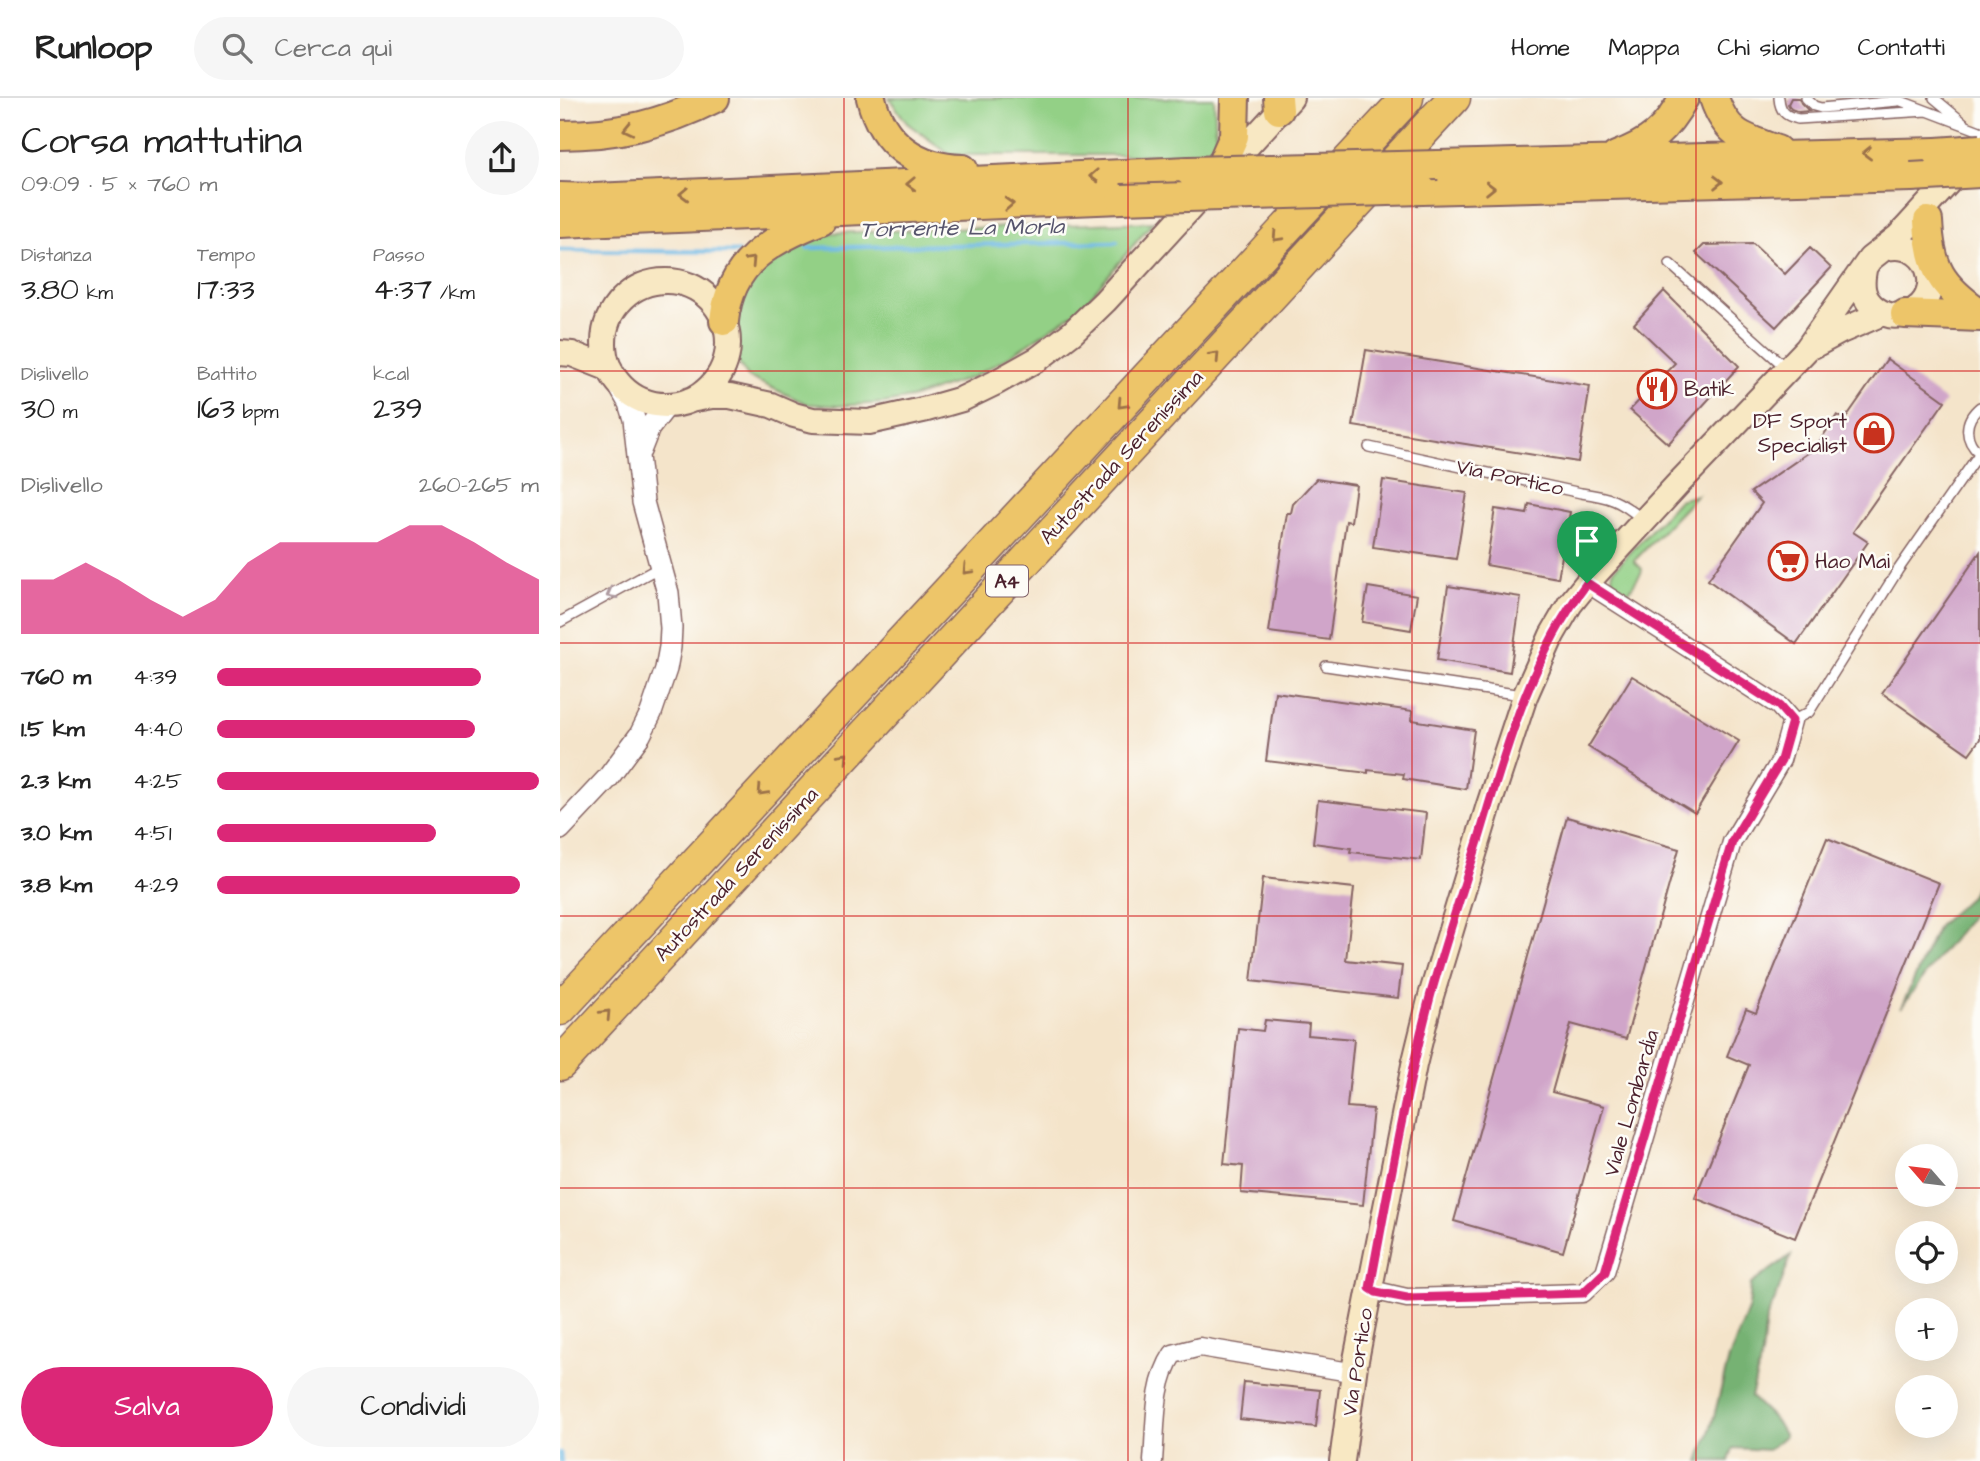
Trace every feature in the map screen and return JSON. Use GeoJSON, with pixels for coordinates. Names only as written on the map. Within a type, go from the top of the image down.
{"type":"FeatureCollection","features":[{"type":"Feature","properties":{"kind":"highway"},"geometry":{"type":"LineString","coordinates":[[560,135],[595,135],[626,130],[656,122],[715,98]]}},
{"type":"Feature","properties":{"kind":"highway"},"geometry":{"type":"LineString","coordinates":[[871,98],[876,117],[892,138],[907,154],[926,164],[945,169],[1020,171],[1053,178]]}},
{"type":"Feature","properties":{"kind":"highway"},"geometry":{"type":"LineString","coordinates":[[1202,175],[1234,136],[1235,98]]}},
{"type":"Feature","properties":{"kind":"highway","name":"Autostrada Serenissima"},"geometry":{"type":"LineString","coordinates":[[560,1009],[1407,98]]}},
{"type":"Feature","properties":{"kind":"highway","name":"Autostrada Serenissima"},"geometry":{"type":"LineString","coordinates":[[560,1064],[1454,98]]}},
{"type":"Feature","properties":{"kind":"highway"},"geometry":{"type":"LineString","coordinates":[[1606,159],[1638,148],[1653,138],[1665,126],[1684,98]]}},
{"type":"Feature","properties":{"kind":"highway"},"geometry":{"type":"LineString","coordinates":[[1714,98],[1725,122],[1742,138],[1793,155]]}},
{"type":"Feature","properties":{"kind":"highway"},"geometry":{"type":"LineString","coordinates":[[560,197],[594,198],[1135,174],[1202,175],[1438,164],[1936,152],[1978,139]]}},
{"type":"Feature","properties":{"kind":"highway"},"geometry":{"type":"LineString","coordinates":[[560,223],[1121,199],[1980,173]]}},
{"type":"Feature","properties":{"kind":"highway"},"geometry":{"type":"LineString","coordinates":[[724,321],[732,288],[750,259],[789,233],[843,212]]}},
{"type":"Feature","properties":{"kind":"highway"},"geometry":{"type":"LineString","coordinates":[[1928,221],[1929,246],[1939,273],[1953,292],[1980,315]]}},
{"type":"Feature","properties":{"kind":"highway"},"geometry":{"type":"LineString","coordinates":[[1925,268],[1938,291],[1952,304],[1961,310],[1980,315]]}},
{"type":"Feature","properties":{"kind":"highway"},"geometry":{"type":"LineString","coordinates":[[1894,314],[1980,315]]}},
{"type":"Feature","properties":{"kind":"main road"},"geometry":{"type":"LineString","coordinates":[[560,353],[572,354],[613,375],[634,396],[644,401],[679,402],[712,396],[730,396],[771,405],[813,420],[869,422],[962,399],[1038,359],[1072,333],[1105,300],[1202,175],[1283,102]]}},
{"type":"Feature","properties":{"kind":"main road","name":"Via Portico"},"geometry":{"type":"LineString","coordinates":[[1342,1461],[1355,1365],[1414,1065],[1431,996],[1525,696],[1552,635],[1570,604],[1587,583],[1807,349],[1870,259],[1886,248],[1978,139]]}},
{"type":"Feature","properties":{"kind":"main road","name":"Via Portico"},"geometry":{"type":"LineString","coordinates":[[1807,349],[1841,331],[1916,309],[1924,302],[1930,290],[1925,268],[1923,233],[1928,221],[1980,165]]}},
{"type":"Feature","properties":{"kind":"main road"},"geometry":{"type":"LineString","coordinates":[[1886,248],[1902,247],[1925,268]]}},
{"type":"Feature","properties":{"kind":"main road"},"geometry":{"type":"LineString","coordinates":[[1864,270],[1864,293],[1871,305],[1894,314]]}},
{"type":"Feature","properties":{"kind":"main road"},"geometry":{"type":"LineString","coordinates":[[613,375],[605,355],[604,341],[606,326],[620,300],[632,290],[660,280],[689,285],[713,302],[724,321],[728,337],[727,353],[723,368],[715,381],[704,392],[679,402]]}},
{"type":"Feature","properties":{"kind":"main road"},"geometry":{"type":"LineString","coordinates":[[727,353],[744,386],[771,405]]}},
{"type":"Feature","properties":{"kind":"street"},"geometry":{"type":"LineString","coordinates":[[560,829],[567,817],[608,778],[640,735],[651,713],[666,669],[670,647],[668,593],[643,502],[632,411],[613,375]]}},
{"type":"Feature","properties":{"kind":"street"},"geometry":{"type":"LineString","coordinates":[[639,457],[649,428],[679,402]]}},
{"type":"Feature","properties":{"kind":"street"},"geometry":{"type":"LineString","coordinates":[[1587,583],[1779,706],[1792,721]]}},
{"type":"Feature","properties":{"kind":"street","name":"Viale Lombardia"},"geometry":{"type":"LineString","coordinates":[[1370,1288],[1376,1292],[1407,1298],[1583,1293],[1605,1272],[1732,842],[1781,760],[1792,721]]}},
{"type":"Feature","properties":{"kind":"street"},"geometry":{"type":"LineString","coordinates":[[1153,1461],[1160,1382],[1165,1366],[1173,1354],[1200,1347],[1350,1371],[1355,1365]]}},
{"type":"Feature","properties":{"kind":"lane"},"geometry":{"type":"LineString","coordinates":[[1779,98],[1782,111],[1798,119],[1927,111]]}},
{"type":"Feature","properties":{"kind":"lane"},"geometry":{"type":"LineString","coordinates":[[1806,98],[1814,106],[1821,108],[1895,99],[1927,111],[1978,139]]}},
{"type":"Feature","properties":{"kind":"lane"},"geometry":{"type":"LineString","coordinates":[[1831,98],[1840,106]]}},
{"type":"Feature","properties":{"kind":"lane"},"geometry":{"type":"LineString","coordinates":[[1858,98],[1875,103]]}},
{"type":"Feature","properties":{"kind":"lane"},"geometry":{"type":"LineString","coordinates":[[1934,98],[1978,139]]}},
{"type":"Feature","properties":{"kind":"lane"},"geometry":{"type":"LineString","coordinates":[[1670,264],[1787,370]]}},
{"type":"Feature","properties":{"kind":"lane"},"geometry":{"type":"LineString","coordinates":[[1792,721],[1809,712],[1898,570],[1980,454],[1972,447],[1967,430],[1969,420],[1980,407]]}},
{"type":"Feature","properties":{"kind":"lane","name":"Via Portico"},"geometry":{"type":"LineString","coordinates":[[1369,447],[1608,497],[1644,520]]}},
{"type":"Feature","properties":{"kind":"lane"},"geometry":{"type":"LineString","coordinates":[[560,622],[661,566]]}},
{"type":"Feature","properties":{"kind":"lane"},"geometry":{"type":"LineString","coordinates":[[1326,666],[1525,696]]}},
{"type":"Feature","properties":{"kind":"green space"},"geometry":{"type":"Polygon","coordinates":[[[889,98],[1214,98],[1216,136],[1212,155],[950,155],[907,123],[889,98]]]}},
{"type":"Feature","properties":{"kind":"green space"},"geometry":{"type":"Polygon","coordinates":[[[1153,222],[1080,309],[973,377],[911,398],[838,406],[807,404],[748,377],[737,361],[737,332],[733,309],[745,278],[801,237],[827,233],[1153,222]]]}},
{"type":"Feature","properties":{"kind":"green space"},"geometry":{"type":"Polygon","coordinates":[[[1697,495],[1634,561],[1642,569],[1626,596],[1618,591],[1612,580],[1613,571],[1679,500],[1697,495]]]}},
{"type":"Feature","properties":{"kind":"green space"},"geometry":{"type":"Polygon","coordinates":[[[1980,875],[1980,906],[1901,1008],[1938,926],[1971,896],[1980,875]]]}},
{"type":"Feature","properties":{"kind":"green space"},"geometry":{"type":"Polygon","coordinates":[[[1791,1255],[1766,1319],[1762,1355],[1751,1397],[1776,1421],[1785,1436],[1768,1450],[1733,1448],[1729,1461],[1699,1461],[1712,1424],[1729,1358],[1749,1307],[1751,1284],[1791,1255]]]}},
{"type":"Feature","properties":{"kind":"building"},"geometry":{"type":"Polygon","coordinates":[[[1791,98],[1799,98],[1809,111],[1791,109],[1788,104],[1791,98]]]}},
{"type":"Feature","properties":{"kind":"building"},"geometry":{"type":"Polygon","coordinates":[[[1753,244],[1785,274],[1810,248],[1831,268],[1776,327],[1696,253],[1704,245],[1753,244]]]}},
{"type":"Feature","properties":{"kind":"building"},"geometry":{"type":"Polygon","coordinates":[[[1664,291],[1739,366],[1668,444],[1630,410],[1675,363],[1634,324],[1664,291]]]}},
{"type":"Feature","properties":{"kind":"building"},"geometry":{"type":"Polygon","coordinates":[[[1366,350],[1590,386],[1578,462],[1353,426],[1366,350]]]}},
{"type":"Feature","properties":{"kind":"building"},"geometry":{"type":"Polygon","coordinates":[[[1887,359],[1945,401],[1853,532],[1868,542],[1796,644],[1708,580],[1762,503],[1751,492],[1815,448],[1837,415],[1845,419],[1887,359]]]}},
{"type":"Feature","properties":{"kind":"building"},"geometry":{"type":"Polygon","coordinates":[[[1316,479],[1356,485],[1351,522],[1346,521],[1329,640],[1269,632],[1287,513],[1291,513],[1293,504],[1316,479]]]}},
{"type":"Feature","properties":{"kind":"building"},"geometry":{"type":"Polygon","coordinates":[[[1383,480],[1467,493],[1456,559],[1373,547],[1383,480]]]}},
{"type":"Feature","properties":{"kind":"building"},"geometry":{"type":"Polygon","coordinates":[[[1529,504],[1570,512],[1558,578],[1486,565],[1495,509],[1527,514],[1529,504]]]}},
{"type":"Feature","properties":{"kind":"building"},"geometry":{"type":"Polygon","coordinates":[[[1980,552],[1980,739],[1969,754],[1882,693],[1980,552]]]}},
{"type":"Feature","properties":{"kind":"building"},"geometry":{"type":"Polygon","coordinates":[[[1448,586],[1521,597],[1510,672],[1437,660],[1448,586]]]}},
{"type":"Feature","properties":{"kind":"building"},"geometry":{"type":"Polygon","coordinates":[[[1368,587],[1417,595],[1411,630],[1362,622],[1368,587]]]}},
{"type":"Feature","properties":{"kind":"building"},"geometry":{"type":"Polygon","coordinates":[[[1632,676],[1739,741],[1695,813],[1588,747],[1632,676]]]}},
{"type":"Feature","properties":{"kind":"building"},"geometry":{"type":"Polygon","coordinates":[[[1275,692],[1413,711],[1412,720],[1474,730],[1466,789],[1403,779],[1404,774],[1368,770],[1368,773],[1266,761],[1275,692]]]}},
{"type":"Feature","properties":{"kind":"building"},"geometry":{"type":"Polygon","coordinates":[[[1318,800],[1426,813],[1421,860],[1350,852],[1351,848],[1313,843],[1318,800]]]}},
{"type":"Feature","properties":{"kind":"building"},"geometry":{"type":"Polygon","coordinates":[[[1567,817],[1679,849],[1626,1039],[1571,1024],[1552,1092],[1604,1106],[1563,1252],[1454,1221],[1567,817]]]}},
{"type":"Feature","properties":{"kind":"building"},"geometry":{"type":"Polygon","coordinates":[[[1827,838],[1939,883],[1795,1238],[1695,1198],[1749,1065],[1727,1056],[1746,1009],[1756,1013],[1827,838]]]}},
{"type":"Feature","properties":{"kind":"building"},"geometry":{"type":"Polygon","coordinates":[[[1263,878],[1354,888],[1346,960],[1402,966],[1398,998],[1251,981],[1263,878]]]}},
{"type":"Feature","properties":{"kind":"building"},"geometry":{"type":"Polygon","coordinates":[[[1265,1020],[1309,1024],[1308,1035],[1354,1039],[1347,1107],[1373,1109],[1363,1205],[1241,1193],[1243,1166],[1224,1164],[1238,1028],[1263,1031],[1265,1020]]]}},
{"type":"Feature","properties":{"kind":"building"},"geometry":{"type":"Polygon","coordinates":[[[1244,1382],[1320,1390],[1316,1427],[1240,1419],[1244,1382]]]}},
{"type":"Feature","properties":{"kind":"waterway","name":"Torrente La Morla"},"geometry":{"type":"LineString","coordinates":[[807,248],[1117,242]]}},
{"type":"Feature","properties":{"kind":"waterway","name":"Torrente La Morla"},"geometry":{"type":"LineString","coordinates":[[560,250],[738,252]]}},
{"type":"Feature","properties":{"kind":"waterway"},"geometry":{"type":"LineString","coordinates":[[560,1453],[561,1461]]}},
{"type":"Feature","properties":{"kind":"place","name":"Batik"},"geometry":{"type":"Point","coordinates":[1657,389]}},
{"type":"Feature","properties":{"kind":"place","name":"DF Sport Specialist"},"geometry":{"type":"Point","coordinates":[1874,433]}},
{"type":"Feature","properties":{"kind":"place","name":"Hao Mai"},"geometry":{"type":"Point","coordinates":[1788,561]}},
{"type":"Feature","properties":{"kind":"route"},"geometry":{"type":"LineString","coordinates":[[1587,583],[1779,706],[1792,721],[1781,760],[1732,842],[1605,1272],[1583,1293],[1407,1298],[1376,1292],[1370,1288],[1414,1065],[1431,996],[1525,696],[1552,635],[1570,604],[1587,583]]}}]}
